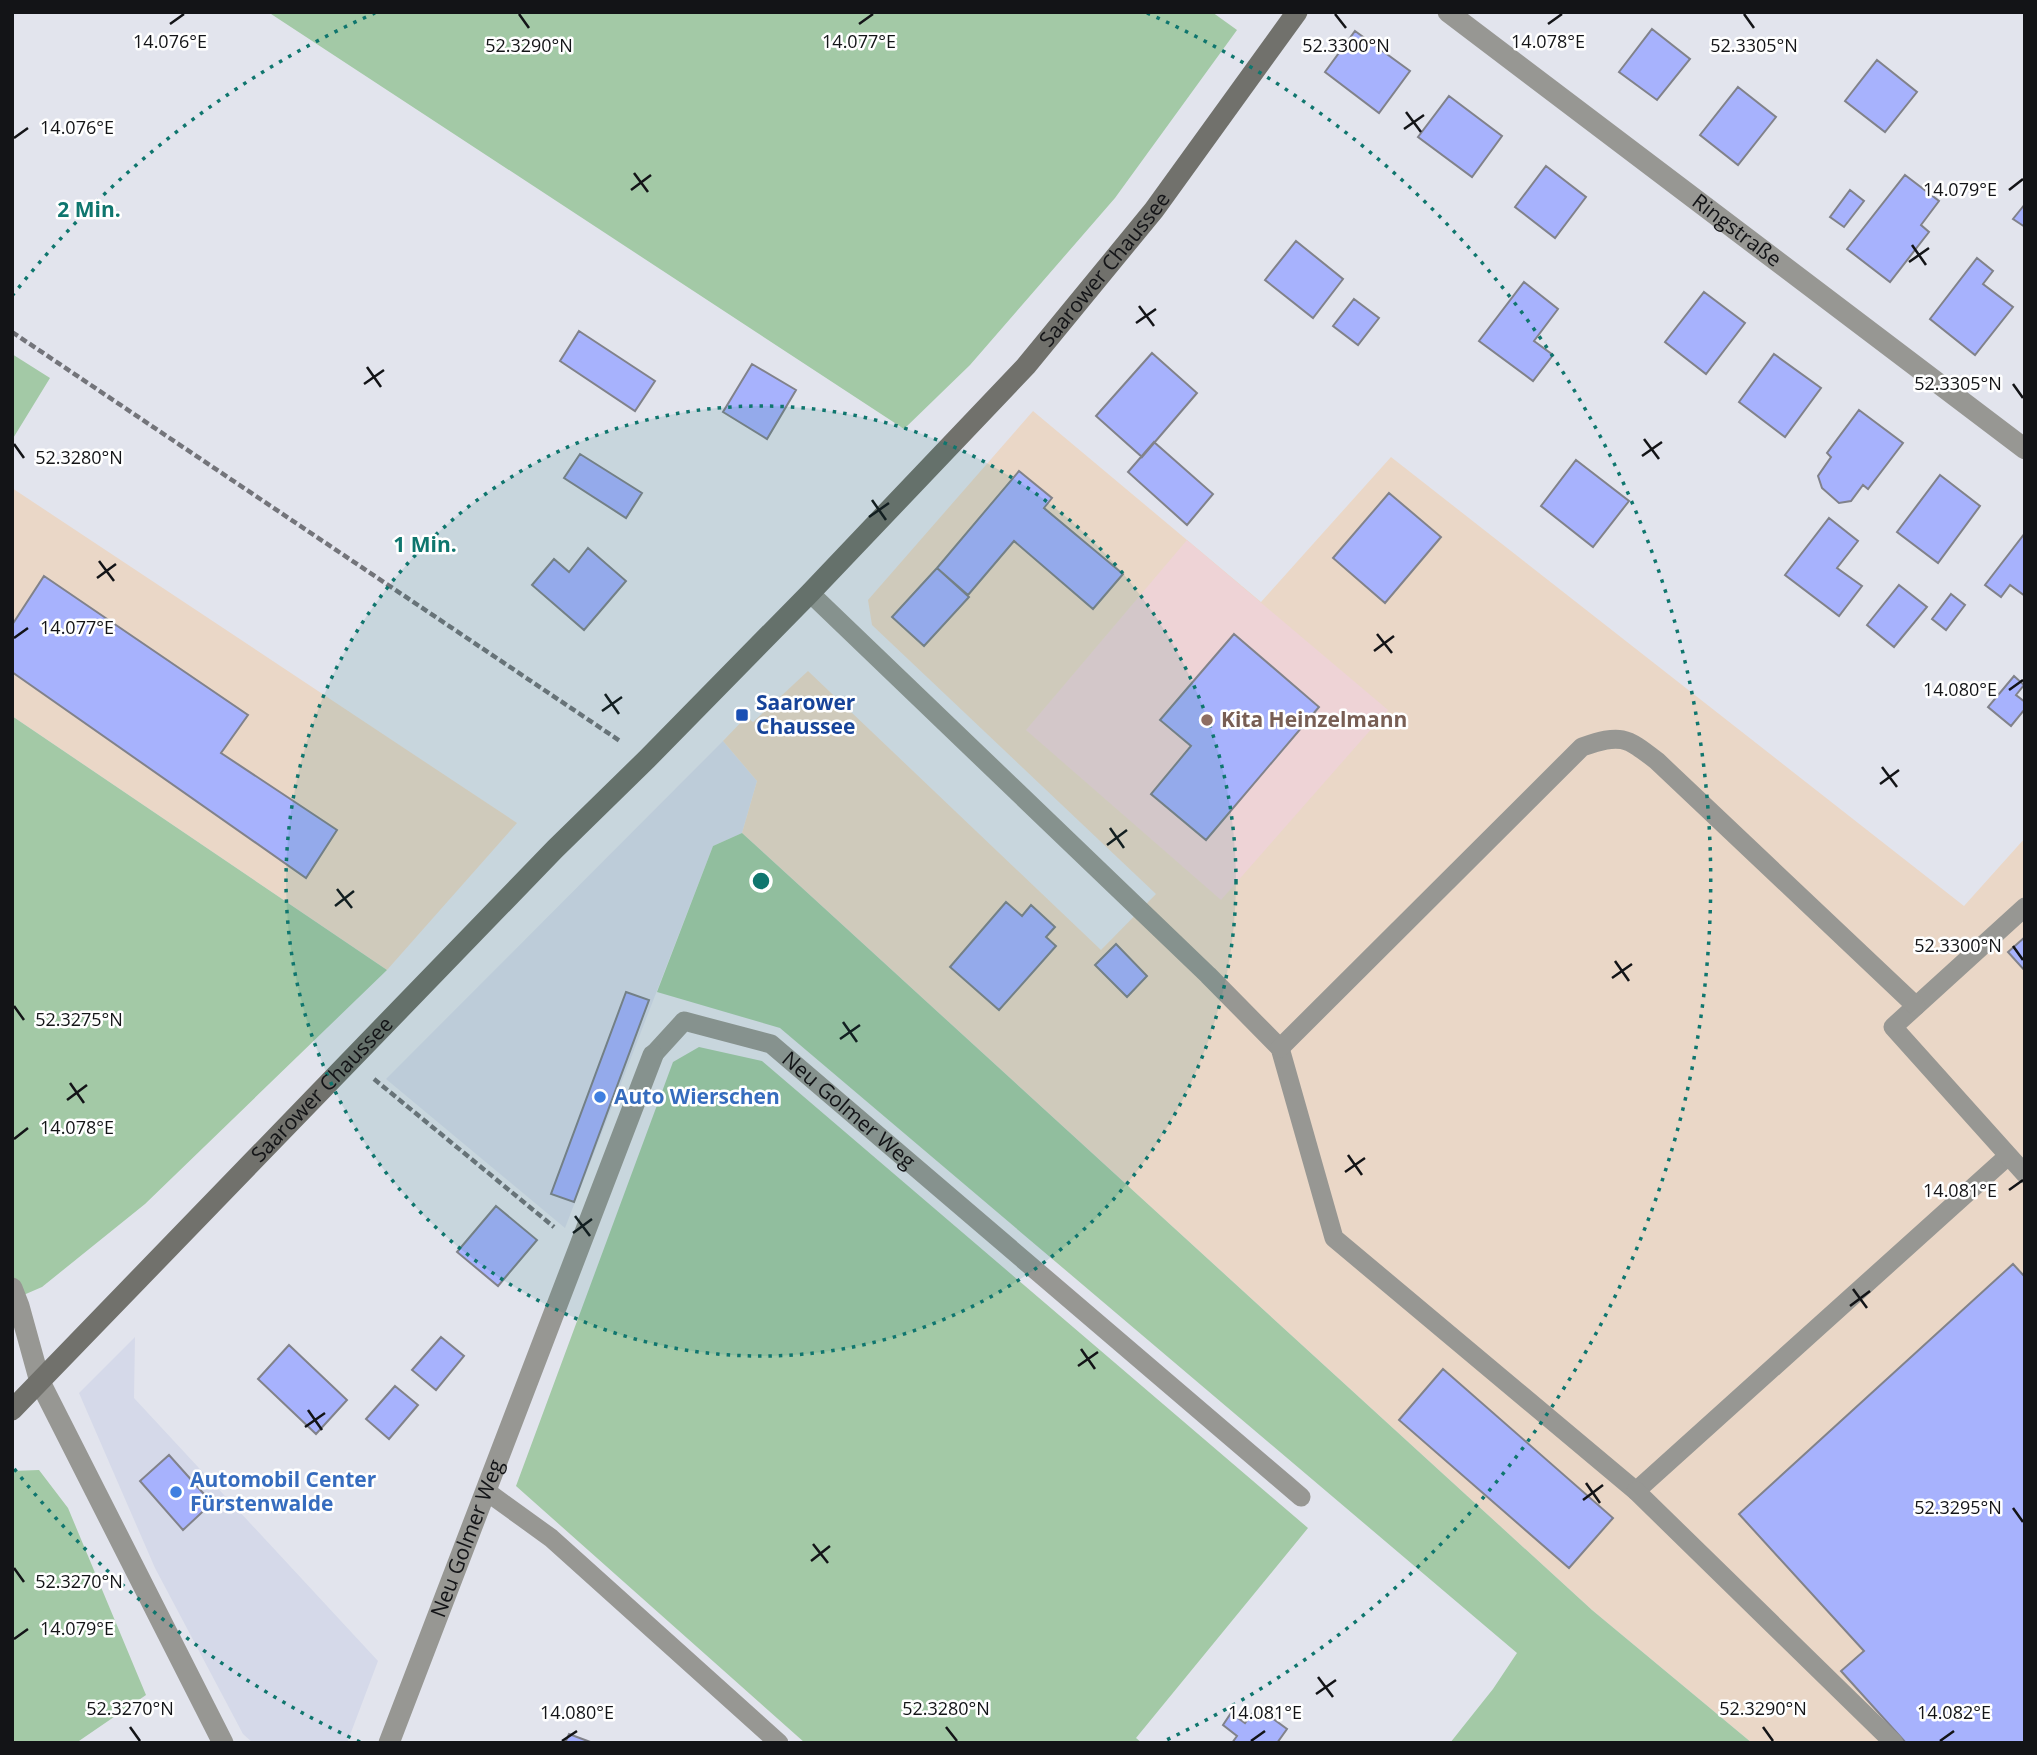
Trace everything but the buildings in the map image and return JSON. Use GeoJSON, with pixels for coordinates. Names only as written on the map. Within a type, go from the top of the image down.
{"type":"FeatureCollection","features":[{"type":"Feature","properties":{"kind":"main road","name":"Saarower Chaussee"},"geometry":{"type":"LineString","coordinates":[[12,1410],[555,849],[810,593],[1026,366],[1154,210],[1297,12]]}},
{"type":"Feature","properties":{"kind":"street","name":"Ringstraße"},"geometry":{"type":"LineString","coordinates":[[1448,12],[2025,449]]}},
{"type":"Feature","properties":{"kind":"street","name":"Neu Golmer Weg"},"geometry":{"type":"LineString","coordinates":[[389,1743],[653,1055]]}},
{"type":"Feature","properties":{"kind":"street"},"geometry":{"type":"LineString","coordinates":[[12,1288],[40,1382],[223,1743]]}},
{"type":"Feature","properties":{"kind":"lane"},"geometry":{"type":"LineString","coordinates":[[810,593],[1208,975],[1280,1048],[1335,1238],[1636,1491],[1894,1743]]}},
{"type":"Feature","properties":{"kind":"lane"},"geometry":{"type":"LineString","coordinates":[[1280,1048],[1582,747],[1608,738],[1632,742],[1657,761],[1916,1006]]}},
{"type":"Feature","properties":{"kind":"lane"},"geometry":{"type":"LineString","coordinates":[[2025,906],[1894,1027],[2025,1174]]}},
{"type":"Feature","properties":{"kind":"lane","name":"Neu Golmer Weg"},"geometry":{"type":"LineString","coordinates":[[653,1055],[684,1021],[771,1044],[1301,1497]]}},
{"type":"Feature","properties":{"kind":"lane"},"geometry":{"type":"LineString","coordinates":[[1636,1491],[2008,1156]]}},
{"type":"Feature","properties":{"kind":"lane"},"geometry":{"type":"LineString","coordinates":[[486,1490],[551,1538],[779,1743]]}},
{"type":"Feature","properties":{"kind":"path"},"geometry":{"type":"LineString","coordinates":[[12,332],[647,759]]}},
{"type":"Feature","properties":{"kind":"path"},"geometry":{"type":"LineString","coordinates":[[352,1060],[578,1247]]}},
{"type":"Feature","properties":{"kind":"shaded area"},"geometry":{"type":"Polygon","coordinates":[[[1033,411],[1261,602],[1391,457],[1964,906],[2025,838],[2025,1743],[1752,1743],[1592,1610],[742,833],[757,781],[723,741],[746,717],[753,722],[808,671],[1101,950],[1156,894],[872,625],[868,600],[1033,411]]]}},
{"type":"Feature","properties":{"kind":"shaded area"},"geometry":{"type":"Polygon","coordinates":[[[12,488],[517,823],[387,970],[12,716],[12,488]]]}},
{"type":"Feature","properties":{"kind":"shaded area","name":"Kita Heinzelmann"},"geometry":{"type":"Polygon","coordinates":[[[1187,540],[1388,710],[1221,900],[1026,730],[1187,540]]]}},
{"type":"Feature","properties":{"kind":"shaded area"},"geometry":{"type":"Polygon","coordinates":[[[723,741],[757,781],[742,833],[713,846],[565,1228],[386,1079],[723,741]]]}},
{"type":"Feature","properties":{"kind":"shaded area","name":"Automobil Center Fürstenwalde"},"geometry":{"type":"Polygon","coordinates":[[[135,1337],[134,1398],[378,1661],[347,1743],[253,1743],[243,1734],[155,1568],[79,1393],[135,1337]]]}},
{"type":"Feature","properties":{"kind":"green space"},"geometry":{"type":"Polygon","coordinates":[[[268,12],[1212,12],[1237,30],[1115,198],[970,365],[904,429],[268,12]]]}},
{"type":"Feature","properties":{"kind":"green space"},"geometry":{"type":"Polygon","coordinates":[[[12,354],[50,378],[12,440],[12,354]]]}},
{"type":"Feature","properties":{"kind":"green space"},"geometry":{"type":"Polygon","coordinates":[[[12,716],[387,970],[145,1204],[42,1287],[12,1300],[12,716]]]}},
{"type":"Feature","properties":{"kind":"green space"},"geometry":{"type":"Polygon","coordinates":[[[742,833],[1592,1610],[1752,1743],[1450,1743],[1493,1689],[1517,1653],[780,1028],[657,992],[713,846],[742,833]]]}},
{"type":"Feature","properties":{"kind":"green space"},"geometry":{"type":"Polygon","coordinates":[[[699,1047],[762,1061],[1308,1528],[1136,1738],[1142,1743],[805,1743],[516,1486],[673,1062],[699,1047]]]}},
{"type":"Feature","properties":{"kind":"green space"},"geometry":{"type":"Polygon","coordinates":[[[39,1470],[68,1508],[146,1695],[76,1743],[12,1743],[12,1471],[39,1470]]]}},
{"type":"Feature","properties":{"kind":"place","name":"Saarower Chaussee"},"geometry":{"type":"Point","coordinates":[742,715]}},
{"type":"Feature","properties":{"kind":"place","name":"Kita Heinzelmann"},"geometry":{"type":"Point","coordinates":[1207,720]}},
{"type":"Feature","properties":{"kind":"place","name":"Auto Wierschen"},"geometry":{"type":"Point","coordinates":[600,1097]}},
{"type":"Feature","properties":{"kind":"place","name":"Automobil Center Fürstenwalde"},"geometry":{"type":"Point","coordinates":[176,1492]}}]}
